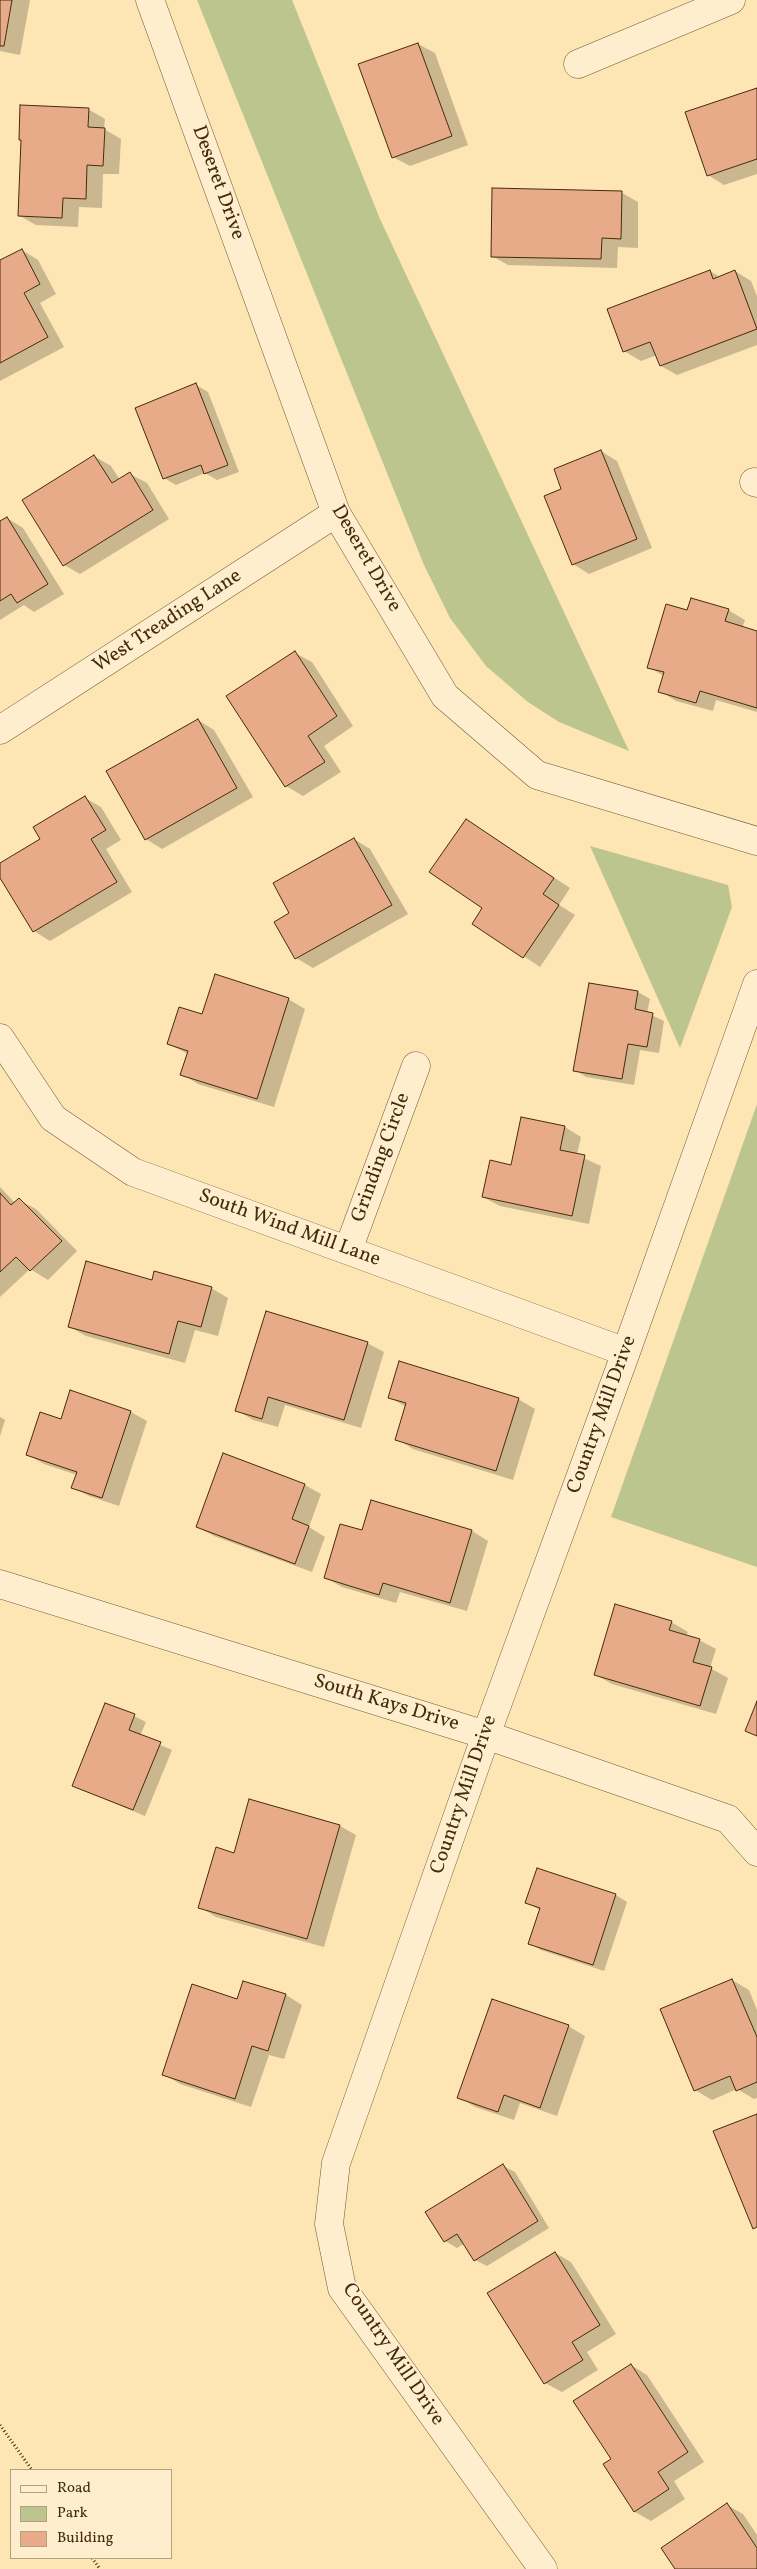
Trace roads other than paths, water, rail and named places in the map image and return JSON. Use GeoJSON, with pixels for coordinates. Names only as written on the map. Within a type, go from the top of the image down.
{"type":"FeatureCollection","features":[{"type":"Feature","properties":{"kind":"street","name":"Deseret Drive"},"geometry":{"type":"LineString","coordinates":[[150,0],[336,513],[446,696],[537,776],[757,841]]}},
{"type":"Feature","properties":{"kind":"street"},"geometry":{"type":"LineString","coordinates":[[578,64],[731,0]]}},
{"type":"Feature","properties":{"kind":"street","name":"West Treading Lane"},"geometry":{"type":"LineString","coordinates":[[0,730],[336,513]]}},
{"type":"Feature","properties":{"kind":"street","name":"Country Mill Drive"},"geometry":{"type":"LineString","coordinates":[[543,2569],[342,2288],[329,2224],[336,2162],[486,1735],[626,1352],[757,984]]}},
{"type":"Feature","properties":{"kind":"street","name":"South Wind Mill Lane"},"geometry":{"type":"LineString","coordinates":[[0,1038],[52,1118],[133,1172],[626,1352]]}},
{"type":"Feature","properties":{"kind":"street","name":"Grinding Circle"},"geometry":{"type":"LineString","coordinates":[[348,1250],[416,1066]]}},
{"type":"Feature","properties":{"kind":"street","name":"South Kays Drive"},"geometry":{"type":"LineString","coordinates":[[1,1589],[486,1735],[728,1819],[757,1852]]}}]}
